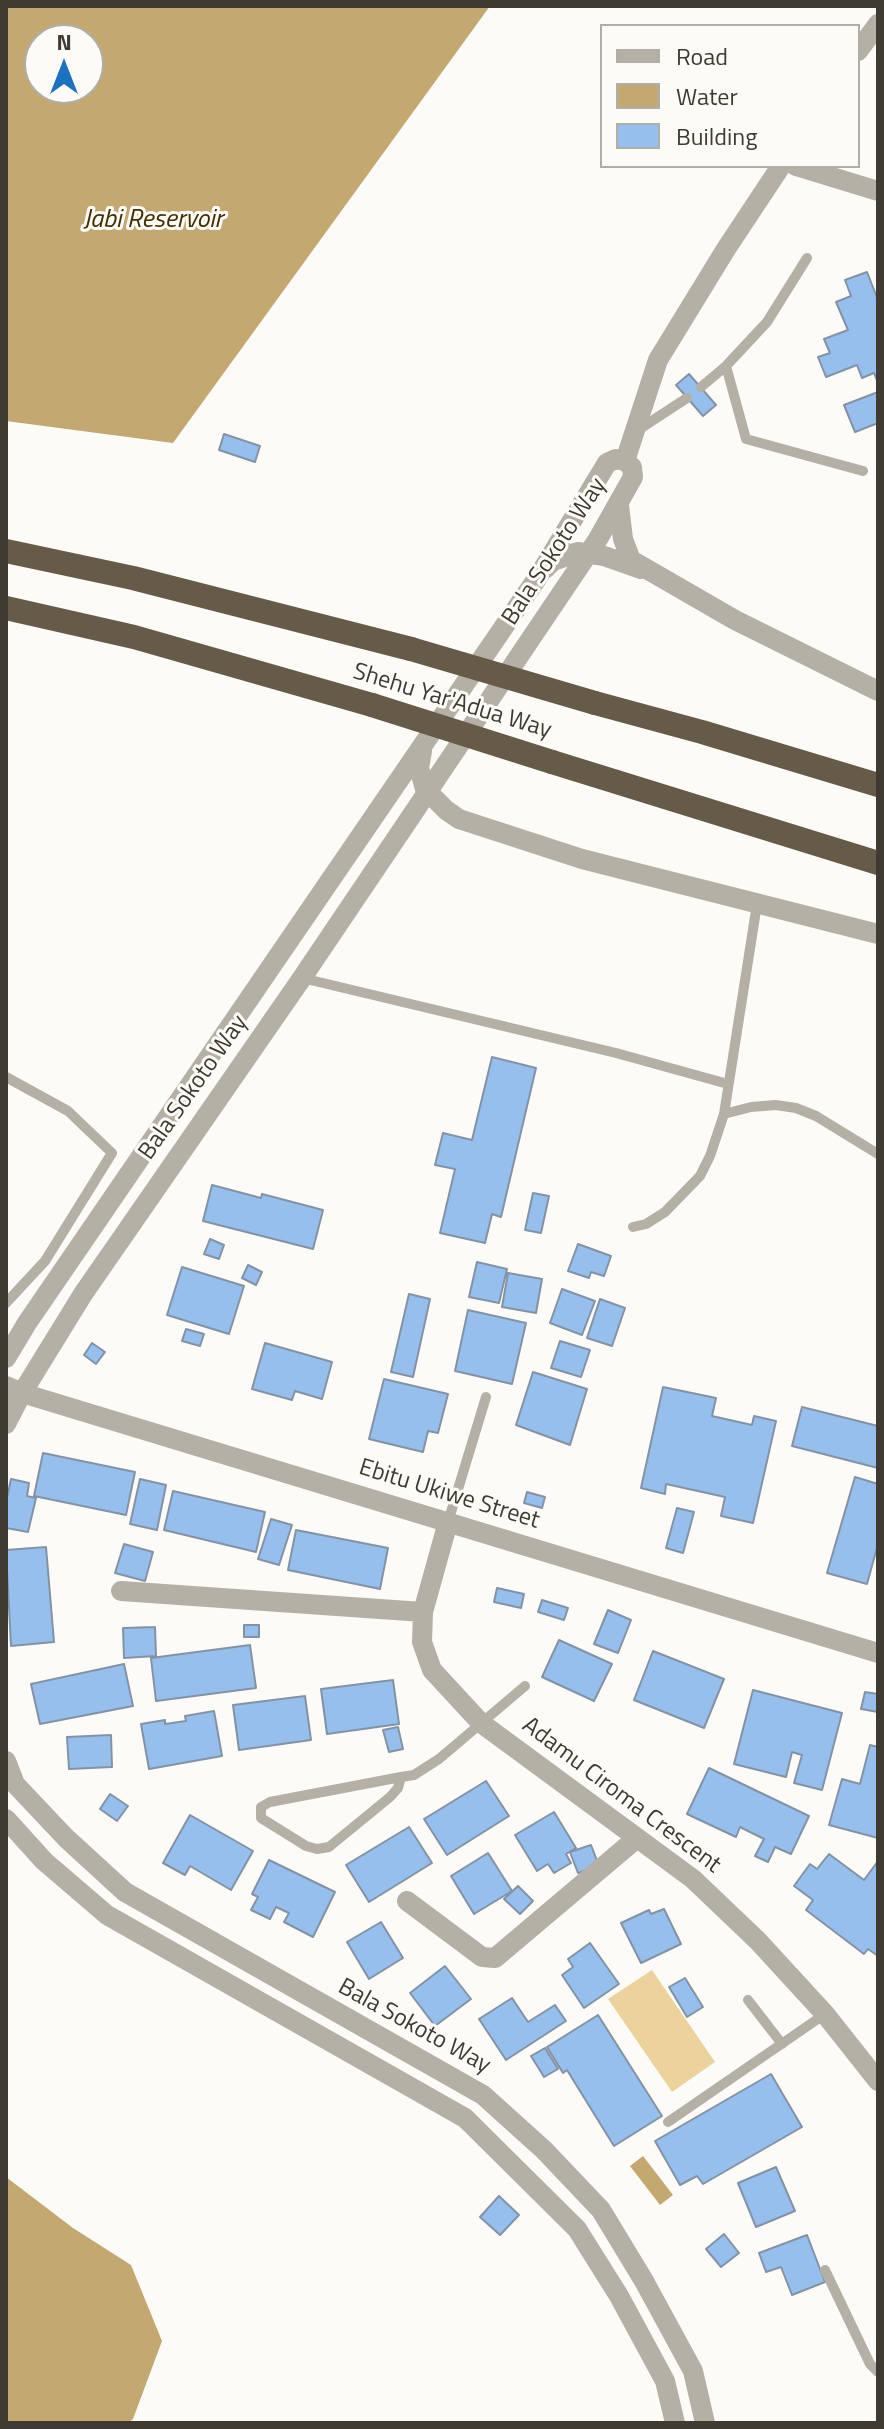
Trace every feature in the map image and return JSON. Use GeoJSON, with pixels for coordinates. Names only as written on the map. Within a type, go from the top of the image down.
{"type":"FeatureCollection","features":[{"type":"Feature","properties":{"kind":"highway","name":"Shehu Yar'Adua Way"},"geometry":{"type":"LineString","coordinates":[[6,551],[133,578],[411,649],[878,785]]}},
{"type":"Feature","properties":{"kind":"highway","name":"Shehu Yar'Adua Way"},"geometry":{"type":"LineString","coordinates":[[6,608],[134,637],[372,705],[878,863]]}},
{"type":"Feature","properties":{"kind":"highway"},"geometry":{"type":"LineString","coordinates":[[702,732],[878,767]]}},
{"type":"Feature","properties":{"kind":"street"},"geometry":{"type":"LineString","coordinates":[[860,48],[878,24]]}},
{"type":"Feature","properties":{"kind":"street"},"geometry":{"type":"LineString","coordinates":[[625,461],[658,360],[780,168]]}},
{"type":"Feature","properties":{"kind":"street"},"geometry":{"type":"LineString","coordinates":[[803,168],[878,191]]}},
{"type":"Feature","properties":{"kind":"street","name":"Bala Sokoto Way"},"geometry":{"type":"LineString","coordinates":[[6,1358],[538,577],[607,463],[616,459],[625,461],[632,467],[633,477],[589,552],[302,978],[14,1390],[6,1424]]}},
{"type":"Feature","properties":{"kind":"street"},"geometry":{"type":"LineString","coordinates":[[619,505],[626,550],[631,560],[735,620],[878,691]]}},
{"type":"Feature","properties":{"kind":"street"},"geometry":{"type":"LineString","coordinates":[[538,577],[553,561],[566,555],[589,552],[645,570]]}},
{"type":"Feature","properties":{"kind":"street"},"geometry":{"type":"LineString","coordinates":[[425,742],[419,768],[422,784],[428,793],[459,819]]}},
{"type":"Feature","properties":{"kind":"street"},"geometry":{"type":"LineString","coordinates":[[403,825],[421,818],[459,819],[582,859],[878,934]]}},
{"type":"Feature","properties":{"kind":"street","name":"Ebitu Ukiwe Street"},"geometry":{"type":"LineString","coordinates":[[14,1390],[878,1653]]}},
{"type":"Feature","properties":{"kind":"street","name":"Adamu Ciroma Crescent"},"geometry":{"type":"LineString","coordinates":[[448,1522],[423,1612],[422,1642],[432,1670],[481,1723],[693,1879],[758,1941],[825,2014],[878,2081]]}},
{"type":"Feature","properties":{"kind":"street"},"geometry":{"type":"LineString","coordinates":[[121,1591],[423,1612]]}},
{"type":"Feature","properties":{"kind":"street","name":"Bala Sokoto Way"},"geometry":{"type":"LineString","coordinates":[[6,1761],[15,1784],[66,1838],[125,1892],[483,2095],[544,2150],[601,2210],[644,2281],[693,2371],[705,2423]]}},
{"type":"Feature","properties":{"kind":"street"},"geometry":{"type":"LineString","coordinates":[[6,1819],[44,1861],[107,1915],[465,2118],[577,2229],[619,2296],[665,2381],[675,2423]]}},
{"type":"Feature","properties":{"kind":"street"},"geometry":{"type":"LineString","coordinates":[[407,1901],[482,1957],[495,1958],[637,1838]]}},
{"type":"Feature","properties":{"kind":"lane"},"geometry":{"type":"LineString","coordinates":[[701,387],[726,366],[767,322],[807,258]]}},
{"type":"Feature","properties":{"kind":"lane"},"geometry":{"type":"LineString","coordinates":[[726,366],[746,439],[863,471]]}},
{"type":"Feature","properties":{"kind":"lane"},"geometry":{"type":"LineString","coordinates":[[633,433],[687,398]]}},
{"type":"Feature","properties":{"kind":"lane"},"geometry":{"type":"LineString","coordinates":[[633,1227],[646,1224],[665,1212],[700,1176],[710,1156],[724,1114],[757,904]]}},
{"type":"Feature","properties":{"kind":"lane"},"geometry":{"type":"LineString","coordinates":[[302,978],[616,1053],[728,1084]]}},
{"type":"Feature","properties":{"kind":"lane"},"geometry":{"type":"LineString","coordinates":[[6,1077],[68,1111],[112,1153],[135,1165]]}},
{"type":"Feature","properties":{"kind":"lane"},"geometry":{"type":"LineString","coordinates":[[724,1114],[751,1107],[776,1105],[796,1108],[816,1116],[878,1154]]}},
{"type":"Feature","properties":{"kind":"lane"},"geometry":{"type":"LineString","coordinates":[[6,1303],[45,1261],[112,1153]]}},
{"type":"Feature","properties":{"kind":"lane"},"geometry":{"type":"LineString","coordinates":[[448,1522],[486,1397]]}},
{"type":"Feature","properties":{"kind":"lane"},"geometry":{"type":"LineString","coordinates":[[401,1777],[398,1788],[390,1797],[329,1847],[317,1849],[306,1846],[261,1818],[261,1807],[270,1802],[401,1777],[414,1775],[428,1768],[525,1686]]}},
{"type":"Feature","properties":{"kind":"lane"},"geometry":{"type":"LineString","coordinates":[[748,2000],[782,2044]]}},
{"type":"Feature","properties":{"kind":"lane"},"geometry":{"type":"LineString","coordinates":[[668,2122],[825,2014]]}},
{"type":"Feature","properties":{"kind":"lane"},"geometry":{"type":"LineString","coordinates":[[825,2270],[870,2364],[878,2372]]}},
{"type":"Feature","properties":{"kind":"shaded area"},"geometry":{"type":"Polygon","coordinates":[[[652,1970],[715,2062],[672,2092],[608,1999],[652,1970]]]}},
{"type":"Feature","properties":{"kind":"water","name":"Jabi Reservoir"},"geometry":{"type":"Polygon","coordinates":[[[6,6],[490,6],[173,443],[6,421],[6,6]]]}},
{"type":"Feature","properties":{"kind":"water"},"geometry":{"type":"Polygon","coordinates":[[[643,2156],[673,2195],[660,2205],[630,2166],[643,2156]]]}},
{"type":"Feature","properties":{"kind":"water"},"geometry":{"type":"Polygon","coordinates":[[[6,2177],[73,2228],[131,2265],[162,2341],[133,2419],[128,2423],[6,2423],[6,2177]]]}},
{"type":"Feature","properties":{"kind":"building"},"geometry":{"type":"Polygon","coordinates":[[[867,272],[878,300],[878,383],[874,373],[862,378],[857,365],[826,377],[818,357],[830,353],[824,339],[848,330],[836,302],[851,296],[845,280],[867,272]]]}},
{"type":"Feature","properties":{"kind":"building"},"geometry":{"type":"Polygon","coordinates":[[[689,374],[716,405],[703,416],[676,385],[689,374]]]}},
{"type":"Feature","properties":{"kind":"building"},"geometry":{"type":"Polygon","coordinates":[[[878,392],[878,423],[855,432],[844,405],[878,392]]]}},
{"type":"Feature","properties":{"kind":"building"},"geometry":{"type":"Polygon","coordinates":[[[224,434],[260,446],[255,462],[219,450],[224,434]]]}},
{"type":"Feature","properties":{"kind":"building"},"geometry":{"type":"Polygon","coordinates":[[[492,1057],[536,1068],[501,1217],[492,1214],[485,1243],[440,1233],[455,1169],[435,1165],[443,1133],[472,1140],[492,1057]]]}},
{"type":"Feature","properties":{"kind":"building"},"geometry":{"type":"Polygon","coordinates":[[[212,1185],[323,1210],[313,1249],[203,1221],[212,1185]]]}},
{"type":"Feature","properties":{"kind":"building"},"geometry":{"type":"Polygon","coordinates":[[[533,1193],[549,1196],[541,1233],[525,1230],[533,1193]]]}},
{"type":"Feature","properties":{"kind":"building"},"geometry":{"type":"Polygon","coordinates":[[[210,1239],[224,1245],[219,1259],[204,1254],[210,1239]]]}},
{"type":"Feature","properties":{"kind":"building"},"geometry":{"type":"Polygon","coordinates":[[[578,1244],[611,1256],[604,1276],[591,1272],[589,1278],[568,1271],[578,1244]]]}},
{"type":"Feature","properties":{"kind":"building"},"geometry":{"type":"Polygon","coordinates":[[[477,1262],[507,1269],[499,1303],[469,1297],[477,1262]]]}},
{"type":"Feature","properties":{"kind":"building"},"geometry":{"type":"Polygon","coordinates":[[[248,1265],[262,1272],[256,1285],[242,1278],[248,1265]]]}},
{"type":"Feature","properties":{"kind":"building"},"geometry":{"type":"Polygon","coordinates":[[[182,1267],[244,1286],[229,1334],[167,1315],[182,1267]]]}},
{"type":"Feature","properties":{"kind":"building"},"geometry":{"type":"Polygon","coordinates":[[[508,1273],[542,1279],[536,1313],[502,1307],[508,1273]]]}},
{"type":"Feature","properties":{"kind":"building"},"geometry":{"type":"Polygon","coordinates":[[[562,1289],[595,1301],[582,1335],[550,1323],[562,1289]]]}},
{"type":"Feature","properties":{"kind":"building"},"geometry":{"type":"Polygon","coordinates":[[[409,1294],[430,1299],[413,1377],[391,1372],[409,1294]]]}},
{"type":"Feature","properties":{"kind":"building"},"geometry":{"type":"Polygon","coordinates":[[[600,1299],[625,1308],[612,1346],[587,1338],[600,1299]]]}},
{"type":"Feature","properties":{"kind":"building"},"geometry":{"type":"Polygon","coordinates":[[[468,1310],[526,1323],[512,1384],[455,1371],[468,1310]]]}},
{"type":"Feature","properties":{"kind":"building"},"geometry":{"type":"Polygon","coordinates":[[[186,1329],[204,1334],[200,1346],[182,1341],[186,1329]]]}},
{"type":"Feature","properties":{"kind":"building"},"geometry":{"type":"Polygon","coordinates":[[[560,1341],[590,1350],[581,1377],[551,1368],[560,1341]]]}},
{"type":"Feature","properties":{"kind":"building"},"geometry":{"type":"Polygon","coordinates":[[[92,1343],[105,1352],[96,1364],[84,1355],[92,1343]]]}},
{"type":"Feature","properties":{"kind":"building"},"geometry":{"type":"Polygon","coordinates":[[[265,1343],[332,1362],[322,1399],[295,1391],[292,1400],[252,1389],[265,1343]]]}},
{"type":"Feature","properties":{"kind":"building"},"geometry":{"type":"Polygon","coordinates":[[[533,1372],[587,1389],[570,1445],[516,1425],[533,1372]]]}},
{"type":"Feature","properties":{"kind":"building"},"geometry":{"type":"Polygon","coordinates":[[[384,1379],[448,1394],[438,1433],[428,1431],[423,1452],[369,1439],[384,1379]]]}},
{"type":"Feature","properties":{"kind":"building"},"geometry":{"type":"Polygon","coordinates":[[[663,1387],[716,1398],[712,1416],[752,1425],[754,1416],[776,1421],[753,1523],[721,1516],[725,1497],[666,1484],[665,1494],[641,1488],[663,1387]]]}},
{"type":"Feature","properties":{"kind":"building"},"geometry":{"type":"Polygon","coordinates":[[[802,1407],[878,1426],[878,1468],[792,1446],[802,1407]]]}},
{"type":"Feature","properties":{"kind":"building"},"geometry":{"type":"Polygon","coordinates":[[[43,1453],[135,1472],[126,1515],[34,1496],[43,1453]]]}},
{"type":"Feature","properties":{"kind":"building"},"geometry":{"type":"Polygon","coordinates":[[[855,1477],[878,1484],[878,1544],[867,1584],[827,1573],[855,1477]]]}},
{"type":"Feature","properties":{"kind":"building"},"geometry":{"type":"Polygon","coordinates":[[[11,1479],[29,1483],[27,1496],[36,1498],[28,1532],[6,1528],[6,1502],[11,1479]]]}},
{"type":"Feature","properties":{"kind":"building"},"geometry":{"type":"Polygon","coordinates":[[[140,1479],[166,1485],[157,1530],[130,1524],[140,1479]]]}},
{"type":"Feature","properties":{"kind":"building"},"geometry":{"type":"Polygon","coordinates":[[[173,1491],[265,1512],[256,1552],[164,1530],[173,1491]]]}},
{"type":"Feature","properties":{"kind":"building"},"geometry":{"type":"Polygon","coordinates":[[[527,1492],[545,1497],[542,1508],[524,1503],[527,1492]]]}},
{"type":"Feature","properties":{"kind":"building"},"geometry":{"type":"Polygon","coordinates":[[[677,1508],[694,1512],[683,1553],[666,1548],[677,1508]]]}},
{"type":"Feature","properties":{"kind":"building"},"geometry":{"type":"Polygon","coordinates":[[[271,1519],[292,1525],[279,1565],[258,1559],[271,1519]]]}},
{"type":"Feature","properties":{"kind":"building"},"geometry":{"type":"Polygon","coordinates":[[[296,1530],[388,1548],[380,1589],[288,1570],[296,1530]]]}},
{"type":"Feature","properties":{"kind":"building"},"geometry":{"type":"Polygon","coordinates":[[[124,1544],[153,1552],[145,1581],[115,1573],[124,1544]]]}},
{"type":"Feature","properties":{"kind":"building"},"geometry":{"type":"Polygon","coordinates":[[[46,1547],[54,1642],[11,1646],[6,1550],[46,1547]]]}},
{"type":"Feature","properties":{"kind":"building"},"geometry":{"type":"Polygon","coordinates":[[[497,1588],[524,1594],[521,1608],[494,1602],[497,1588]]]}},
{"type":"Feature","properties":{"kind":"building"},"geometry":{"type":"Polygon","coordinates":[[[542,1600],[568,1608],[564,1620],[538,1612],[542,1600]]]}},
{"type":"Feature","properties":{"kind":"building"},"geometry":{"type":"Polygon","coordinates":[[[608,1610],[631,1620],[618,1653],[594,1644],[608,1610]]]}},
{"type":"Feature","properties":{"kind":"building"},"geometry":{"type":"Polygon","coordinates":[[[244,1625],[259,1625],[259,1637],[244,1637],[244,1625]]]}},
{"type":"Feature","properties":{"kind":"building"},"geometry":{"type":"Polygon","coordinates":[[[155,1627],[156,1656],[124,1658],[123,1628],[155,1627]]]}},
{"type":"Feature","properties":{"kind":"building"},"geometry":{"type":"Polygon","coordinates":[[[559,1640],[612,1664],[594,1701],[542,1677],[559,1640]]]}},
{"type":"Feature","properties":{"kind":"building"},"geometry":{"type":"Polygon","coordinates":[[[250,1645],[256,1688],[156,1701],[151,1658],[250,1645]]]}},
{"type":"Feature","properties":{"kind":"building"},"geometry":{"type":"Polygon","coordinates":[[[653,1651],[724,1679],[704,1728],[634,1700],[653,1651]]]}},
{"type":"Feature","properties":{"kind":"building"},"geometry":{"type":"Polygon","coordinates":[[[124,1664],[133,1706],[40,1724],[31,1684],[124,1664]]]}},
{"type":"Feature","properties":{"kind":"building"},"geometry":{"type":"Polygon","coordinates":[[[393,1680],[399,1724],[327,1734],[321,1689],[393,1680]]]}},
{"type":"Feature","properties":{"kind":"building"},"geometry":{"type":"Polygon","coordinates":[[[753,1690],[842,1713],[822,1790],[794,1783],[802,1755],[792,1752],[786,1777],[734,1764],[753,1690]]]}},
{"type":"Feature","properties":{"kind":"building"},"geometry":{"type":"Polygon","coordinates":[[[865,1692],[878,1694],[878,1712],[861,1709],[865,1692]]]}},
{"type":"Feature","properties":{"kind":"building"},"geometry":{"type":"Polygon","coordinates":[[[305,1696],[311,1740],[239,1750],[233,1705],[305,1696]]]}},
{"type":"Feature","properties":{"kind":"building"},"geometry":{"type":"Polygon","coordinates":[[[214,1711],[222,1756],[149,1769],[141,1724],[186,1721],[185,1716],[214,1711]]]}},
{"type":"Feature","properties":{"kind":"building"},"geometry":{"type":"Polygon","coordinates":[[[398,1727],[403,1749],[389,1752],[383,1730],[398,1727]]]}},
{"type":"Feature","properties":{"kind":"building"},"geometry":{"type":"Polygon","coordinates":[[[111,1735],[112,1767],[69,1769],[67,1737],[111,1735]]]}},
{"type":"Feature","properties":{"kind":"building"},"geometry":{"type":"Polygon","coordinates":[[[870,1745],[878,1747],[878,1838],[829,1825],[842,1779],[860,1784],[870,1745]]]}},
{"type":"Feature","properties":{"kind":"building"},"geometry":{"type":"Polygon","coordinates":[[[709,1768],[809,1816],[791,1854],[775,1847],[768,1862],[755,1856],[764,1839],[740,1827],[736,1837],[687,1814],[709,1768]]]}},
{"type":"Feature","properties":{"kind":"building"},"geometry":{"type":"Polygon","coordinates":[[[486,1781],[509,1816],[447,1855],[424,1819],[486,1781]]]}},
{"type":"Feature","properties":{"kind":"building"},"geometry":{"type":"Polygon","coordinates":[[[110,1794],[128,1806],[117,1821],[100,1809],[110,1794]]]}},
{"type":"Feature","properties":{"kind":"building"},"geometry":{"type":"Polygon","coordinates":[[[554,1812],[576,1848],[566,1854],[571,1863],[554,1873],[548,1864],[537,1871],[515,1835],[554,1812]]]}},
{"type":"Feature","properties":{"kind":"building"},"geometry":{"type":"Polygon","coordinates":[[[190,1815],[253,1851],[231,1890],[190,1866],[185,1875],[163,1863],[190,1815]]]}},
{"type":"Feature","properties":{"kind":"building"},"geometry":{"type":"Polygon","coordinates":[[[409,1827],[432,1863],[369,1902],[346,1865],[409,1827]]]}},
{"type":"Feature","properties":{"kind":"building"},"geometry":{"type":"Polygon","coordinates":[[[591,1845],[599,1866],[578,1873],[570,1852],[591,1845]]]}},
{"type":"Feature","properties":{"kind":"building"},"geometry":{"type":"Polygon","coordinates":[[[488,1853],[512,1891],[474,1914],[451,1876],[488,1853]]]}},
{"type":"Feature","properties":{"kind":"building"},"geometry":{"type":"Polygon","coordinates":[[[829,1854],[864,1880],[878,1861],[878,1956],[868,1949],[864,1954],[806,1910],[813,1900],[794,1886],[810,1864],[817,1869],[829,1854]]]}},
{"type":"Feature","properties":{"kind":"building"},"geometry":{"type":"Polygon","coordinates":[[[269,1860],[335,1892],[313,1937],[284,1922],[289,1913],[276,1907],[270,1919],[251,1910],[258,1897],[252,1894],[269,1860]]]}},
{"type":"Feature","properties":{"kind":"building"},"geometry":{"type":"Polygon","coordinates":[[[518,1886],[533,1901],[520,1914],[504,1899],[518,1886]]]}},
{"type":"Feature","properties":{"kind":"building"},"geometry":{"type":"Polygon","coordinates":[[[664,1909],[681,1944],[641,1963],[621,1923],[649,1910],[651,1914],[664,1909]]]}},
{"type":"Feature","properties":{"kind":"building"},"geometry":{"type":"Polygon","coordinates":[[[381,1922],[403,1958],[369,1979],[347,1942],[381,1922]]]}},
{"type":"Feature","properties":{"kind":"building"},"geometry":{"type":"Polygon","coordinates":[[[590,1943],[619,1984],[584,2008],[562,1975],[573,1967],[568,1959],[590,1943]]]}},
{"type":"Feature","properties":{"kind":"building"},"geometry":{"type":"Polygon","coordinates":[[[445,1966],[471,1999],[435,2026],[410,1993],[445,1966]]]}},
{"type":"Feature","properties":{"kind":"building"},"geometry":{"type":"Polygon","coordinates":[[[685,1978],[703,2007],[687,2017],[669,1987],[685,1978]]]}},
{"type":"Feature","properties":{"kind":"building"},"geometry":{"type":"Polygon","coordinates":[[[512,1998],[528,2022],[555,2005],[566,2021],[506,2060],[479,2019],[512,1998]]]}},
{"type":"Feature","properties":{"kind":"building"},"geometry":{"type":"Polygon","coordinates":[[[598,2015],[662,2116],[614,2146],[567,2070],[563,2073],[547,2047],[598,2015]]]}},
{"type":"Feature","properties":{"kind":"building"},"geometry":{"type":"Polygon","coordinates":[[[545,2048],[558,2069],[544,2077],[531,2056],[545,2048]]]}},
{"type":"Feature","properties":{"kind":"building"},"geometry":{"type":"Polygon","coordinates":[[[771,2074],[802,2127],[703,2184],[697,2176],[680,2185],[655,2141],[771,2074]]]}},
{"type":"Feature","properties":{"kind":"building"},"geometry":{"type":"Polygon","coordinates":[[[776,2167],[795,2211],[756,2227],[738,2183],[776,2167]]]}},
{"type":"Feature","properties":{"kind":"building"},"geometry":{"type":"Polygon","coordinates":[[[499,2196],[519,2215],[500,2235],[480,2217],[499,2196]]]}},
{"type":"Feature","properties":{"kind":"building"},"geometry":{"type":"Polygon","coordinates":[[[724,2234],[739,2253],[721,2267],[706,2249],[724,2234]]]}},
{"type":"Feature","properties":{"kind":"building"},"geometry":{"type":"Polygon","coordinates":[[[807,2235],[825,2282],[792,2295],[781,2267],[766,2272],[759,2253],[807,2235]]]}}]}
